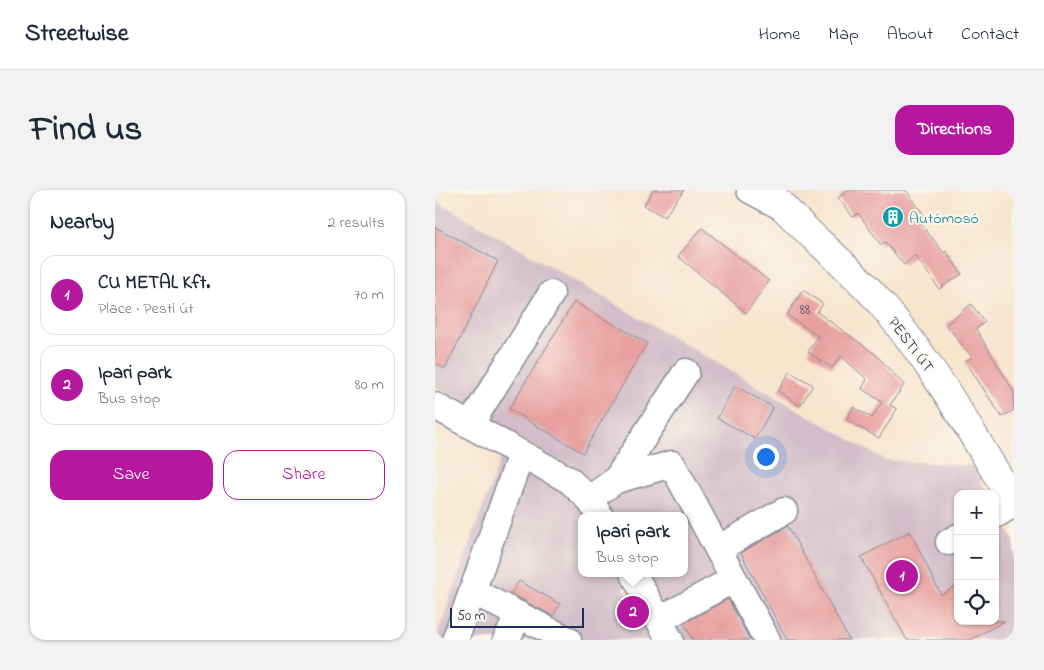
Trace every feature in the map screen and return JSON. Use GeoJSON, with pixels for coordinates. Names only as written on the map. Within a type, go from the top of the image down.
{"type":"FeatureCollection","features":[{"type":"Feature","properties":{"kind":"main road","name":"PESTI ÚT"},"geometry":{"type":"LineString","coordinates":[[775,196],[844,263],[879,301],[916,347],[956,406],[1014,504]]}},
{"type":"Feature","properties":{"kind":"street"},"geometry":{"type":"LineString","coordinates":[[749,190],[775,196]]}},
{"type":"Feature","properties":{"kind":"street"},"geometry":{"type":"LineString","coordinates":[[470,426],[551,294]]}},
{"type":"Feature","properties":{"kind":"street"},"geometry":{"type":"LineString","coordinates":[[435,406],[569,480],[595,507],[617,480],[686,372]]}},
{"type":"Feature","properties":{"kind":"street"},"geometry":{"type":"LineString","coordinates":[[455,640],[521,454]]}},
{"type":"Feature","properties":{"kind":"street"},"geometry":{"type":"LineString","coordinates":[[617,480],[672,464],[767,640]]}},
{"type":"Feature","properties":{"kind":"street"},"geometry":{"type":"LineString","coordinates":[[999,513],[1014,504]]}},
{"type":"Feature","properties":{"kind":"street"},"geometry":{"type":"LineString","coordinates":[[718,549],[784,511]]}},
{"type":"Feature","properties":{"kind":"street"},"geometry":{"type":"LineString","coordinates":[[635,577],[665,630],[734,579]]}},
{"type":"Feature","properties":{"kind":"street"},"geometry":{"type":"LineString","coordinates":[[472,591],[568,640]]}},
{"type":"Feature","properties":{"kind":"street"},"geometry":{"type":"LineString","coordinates":[[506,640],[519,615]]}},
{"type":"Feature","properties":{"kind":"shaded area"},"geometry":{"type":"Polygon","coordinates":[[[435,200],[885,460],[973,466],[986,490],[954,490],[954,625],[999,625],[999,514],[1014,541],[1014,640],[680,640],[645,577],[688,577],[688,512],[609,512],[592,482],[435,386],[435,200]]]}},
{"type":"Feature","properties":{"kind":"shaded area"},"geometry":{"type":"Polygon","coordinates":[[[501,457],[557,486],[581,512],[578,512],[578,577],[618,577],[652,640],[435,640],[501,457]]]}},
{"type":"Feature","properties":{"kind":"building"},"geometry":{"type":"Polygon","coordinates":[[[653,190],[684,190],[664,217],[644,205],[653,190]]]}},
{"type":"Feature","properties":{"kind":"building"},"geometry":{"type":"Polygon","coordinates":[[[848,190],[906,190],[924,215],[917,219],[944,253],[946,251],[962,274],[939,289],[915,255],[904,265],[885,242],[881,245],[858,213],[853,217],[838,198],[848,190]]]}},
{"type":"Feature","properties":{"kind":"building"},"geometry":{"type":"Polygon","coordinates":[[[435,227],[498,261],[445,369],[435,363],[435,227]]]}},
{"type":"Feature","properties":{"kind":"building"},"geometry":{"type":"Polygon","coordinates":[[[702,228],[769,281],[746,313],[678,256],[702,228]]]}},
{"type":"Feature","properties":{"kind":"building"},"geometry":{"type":"Polygon","coordinates":[[[803,290],[823,304],[817,312],[875,354],[904,385],[890,405],[897,409],[879,438],[846,420],[853,407],[872,418],[882,402],[862,389],[867,379],[841,356],[832,368],[808,352],[818,336],[787,315],[803,290]]]}},
{"type":"Feature","properties":{"kind":"building"},"geometry":{"type":"Polygon","coordinates":[[[574,302],[647,343],[583,453],[509,409],[574,302]]]}},
{"type":"Feature","properties":{"kind":"building"},"geometry":{"type":"Polygon","coordinates":[[[971,304],[985,322],[976,329],[1014,392],[1014,410],[1002,417],[965,361],[972,357],[946,325],[971,304]]]}},
{"type":"Feature","properties":{"kind":"building"},"geometry":{"type":"Polygon","coordinates":[[[790,372],[813,385],[800,406],[778,391],[790,372]]]}},
{"type":"Feature","properties":{"kind":"building"},"geometry":{"type":"Polygon","coordinates":[[[735,386],[773,407],[755,439],[717,418],[735,386]]]}},
{"type":"Feature","properties":{"kind":"building"},"geometry":{"type":"Polygon","coordinates":[[[788,526],[849,640],[787,640],[741,553],[788,526]]]}},
{"type":"Feature","properties":{"kind":"building"},"geometry":{"type":"Polygon","coordinates":[[[910,531],[941,595],[954,587],[954,625],[998,625],[970,640],[907,640],[861,557],[910,531]]]}},
{"type":"Feature","properties":{"kind":"building"},"geometry":{"type":"Polygon","coordinates":[[[519,581],[560,604],[553,616],[511,594],[519,581]]]}},
{"type":"Feature","properties":{"kind":"building"},"geometry":{"type":"Polygon","coordinates":[[[728,599],[750,640],[693,640],[684,623],[728,599]]]}},
{"type":"Feature","properties":{"kind":"place","name":"Autómosó"},"geometry":{"type":"Point","coordinates":[893,217]}},
{"type":"Feature","properties":{"kind":"place","name":"CU METAL Kft."},"geometry":{"type":"Point","coordinates":[902,576]}},
{"type":"Feature","properties":{"kind":"place","name":"Ipari park"},"geometry":{"type":"Point","coordinates":[633,612]}}]}
